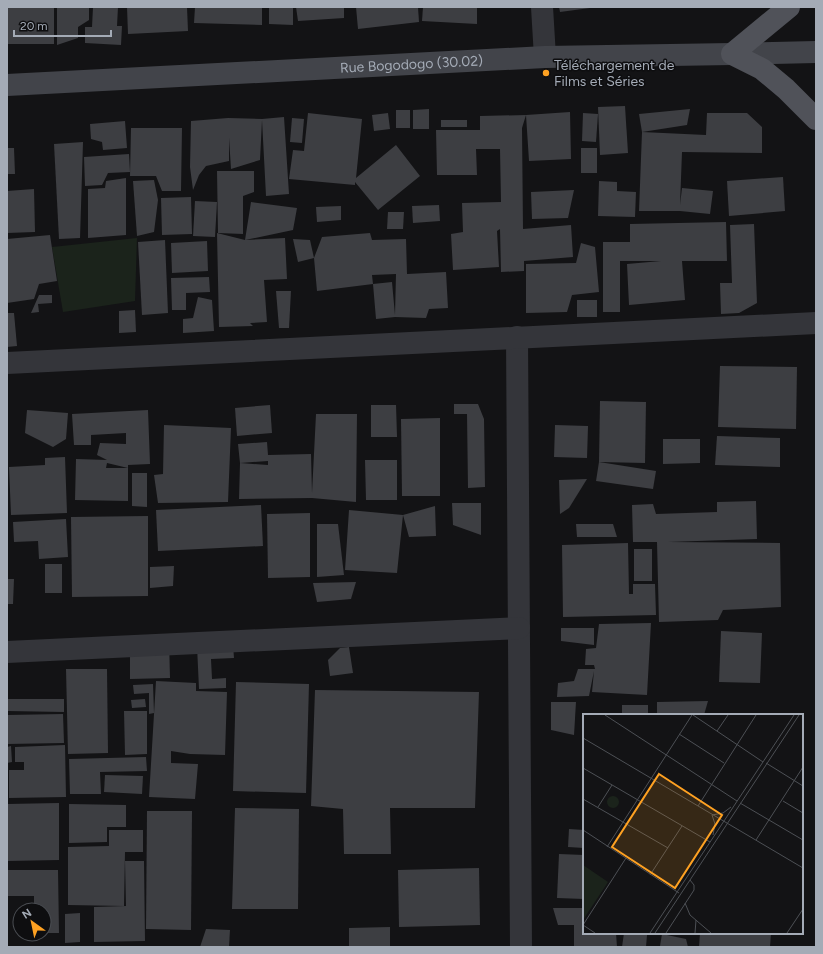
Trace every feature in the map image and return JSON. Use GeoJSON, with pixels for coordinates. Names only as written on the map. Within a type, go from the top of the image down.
{"type":"FeatureCollection","features":[{"type":"Feature","properties":{"kind":"main road"},"geometry":{"type":"LineString","coordinates":[[789,7],[732,54],[762,69],[786,89],[816,119]]}},
{"type":"Feature","properties":{"kind":"street"},"geometry":{"type":"LineString","coordinates":[[542,7],[545,57]]}},
{"type":"Feature","properties":{"kind":"street","name":"Rue Bogodogo (30.02)"},"geometry":{"type":"LineString","coordinates":[[7,85],[545,57],[816,52]]}},
{"type":"Feature","properties":{"kind":"street"},"geometry":{"type":"LineString","coordinates":[[7,363],[816,323]]}},
{"type":"Feature","properties":{"kind":"street"},"geometry":{"type":"LineString","coordinates":[[516,337],[521,947]]}},
{"type":"Feature","properties":{"kind":"street"},"geometry":{"type":"LineString","coordinates":[[7,652],[519,628]]}},
{"type":"Feature","properties":{"kind":"shaded area"},"geometry":{"type":"Polygon","coordinates":[[[137,238],[135,301],[63,312],[52,247],[137,238]]]}},
{"type":"Feature","properties":{"kind":"building"},"geometry":{"type":"Polygon","coordinates":[[[7,7],[54,7],[54,44],[7,44],[7,7]]]}},
{"type":"Feature","properties":{"kind":"building"},"geometry":{"type":"Polygon","coordinates":[[[57,7],[89,7],[89,20],[78,27],[78,38],[57,45],[57,7]]]}},
{"type":"Feature","properties":{"kind":"building"},"geometry":{"type":"Polygon","coordinates":[[[93,7],[118,7],[117,26],[122,26],[121,45],[85,43],[85,27],[92,27],[93,7]]]}},
{"type":"Feature","properties":{"kind":"building"},"geometry":{"type":"Polygon","coordinates":[[[127,7],[187,7],[188,31],[128,34],[127,7]]]}},
{"type":"Feature","properties":{"kind":"building"},"geometry":{"type":"Polygon","coordinates":[[[195,7],[262,7],[262,25],[194,23],[195,7]]]}},
{"type":"Feature","properties":{"kind":"building"},"geometry":{"type":"Polygon","coordinates":[[[269,7],[293,7],[293,25],[269,24],[269,7]]]}},
{"type":"Feature","properties":{"kind":"building"},"geometry":{"type":"Polygon","coordinates":[[[296,7],[344,7],[344,18],[298,21],[296,7]]]}},
{"type":"Feature","properties":{"kind":"building"},"geometry":{"type":"Polygon","coordinates":[[[356,7],[418,7],[419,22],[358,29],[356,7]]]}},
{"type":"Feature","properties":{"kind":"building"},"geometry":{"type":"Polygon","coordinates":[[[423,7],[477,7],[477,24],[422,21],[423,7]]]}},
{"type":"Feature","properties":{"kind":"building"},"geometry":{"type":"Polygon","coordinates":[[[559,7],[590,7],[590,8],[560,12],[559,7]]]}},
{"type":"Feature","properties":{"kind":"building"},"geometry":{"type":"Polygon","coordinates":[[[625,106],[628,153],[600,155],[598,107],[625,106]]]}},
{"type":"Feature","properties":{"kind":"building"},"geometry":{"type":"Polygon","coordinates":[[[429,109],[429,129],[413,129],[413,110],[429,109]]]}},
{"type":"Feature","properties":{"kind":"building"},"geometry":{"type":"Polygon","coordinates":[[[690,109],[687,125],[642,132],[639,114],[690,109]]]}},
{"type":"Feature","properties":{"kind":"building"},"geometry":{"type":"Polygon","coordinates":[[[396,110],[410,110],[410,128],[396,128],[396,110]]]}},
{"type":"Feature","properties":{"kind":"building"},"geometry":{"type":"Polygon","coordinates":[[[570,112],[571,159],[529,161],[526,115],[570,112]]]}},
{"type":"Feature","properties":{"kind":"building"},"geometry":{"type":"Polygon","coordinates":[[[308,113],[362,119],[356,178],[396,145],[420,176],[378,210],[355,182],[355,185],[289,179],[293,150],[304,151],[308,113]]]}},
{"type":"Feature","properties":{"kind":"building"},"geometry":{"type":"Polygon","coordinates":[[[388,113],[390,129],[374,131],[372,115],[388,113]]]}},
{"type":"Feature","properties":{"kind":"building"},"geometry":{"type":"Polygon","coordinates":[[[583,113],[598,114],[596,142],[582,141],[583,113]]]}},
{"type":"Feature","properties":{"kind":"building"},"geometry":{"type":"Polygon","coordinates":[[[707,113],[747,113],[762,127],[762,153],[682,152],[680,205],[682,188],[713,191],[710,214],[680,211],[639,211],[642,132],[706,135],[707,113]]]}},
{"type":"Feature","properties":{"kind":"building"},"geometry":{"type":"Polygon","coordinates":[[[526,115],[522,128],[523,229],[571,225],[573,257],[524,261],[524,271],[501,272],[500,229],[497,231],[499,267],[453,270],[451,234],[463,232],[462,203],[501,202],[500,149],[476,149],[477,175],[437,175],[436,130],[480,130],[480,116],[526,115]]]}},
{"type":"Feature","properties":{"kind":"building"},"geometry":{"type":"Polygon","coordinates":[[[284,117],[289,194],[266,196],[262,120],[260,160],[231,169],[229,138],[229,161],[206,166],[199,175],[193,190],[190,167],[191,121],[228,118],[262,119],[284,117]]]}},
{"type":"Feature","properties":{"kind":"building"},"geometry":{"type":"Polygon","coordinates":[[[292,118],[304,119],[302,143],[290,142],[292,118]]]}},
{"type":"Feature","properties":{"kind":"building"},"geometry":{"type":"Polygon","coordinates":[[[441,120],[467,120],[467,127],[441,127],[441,120]]]}},
{"type":"Feature","properties":{"kind":"building"},"geometry":{"type":"Polygon","coordinates":[[[125,121],[127,148],[103,150],[102,142],[91,139],[90,124],[125,121]]]}},
{"type":"Feature","properties":{"kind":"building"},"geometry":{"type":"Polygon","coordinates":[[[131,128],[182,128],[181,191],[162,191],[156,176],[130,176],[131,128]]]}},
{"type":"Feature","properties":{"kind":"building"},"geometry":{"type":"Polygon","coordinates":[[[83,142],[80,238],[59,239],[54,144],[83,142]]]}},
{"type":"Feature","properties":{"kind":"building"},"geometry":{"type":"Polygon","coordinates":[[[7,148],[14,148],[15,174],[7,174],[7,148]]]}},
{"type":"Feature","properties":{"kind":"building"},"geometry":{"type":"Polygon","coordinates":[[[581,148],[597,148],[597,173],[581,173],[581,148]]]}},
{"type":"Feature","properties":{"kind":"building"},"geometry":{"type":"Polygon","coordinates":[[[129,154],[130,172],[108,173],[102,185],[85,186],[84,157],[129,154]]]}},
{"type":"Feature","properties":{"kind":"building"},"geometry":{"type":"Polygon","coordinates":[[[217,171],[254,171],[254,192],[243,196],[243,234],[218,233],[217,171]]]}},
{"type":"Feature","properties":{"kind":"building"},"geometry":{"type":"Polygon","coordinates":[[[783,177],[785,211],[729,216],[727,181],[783,177]]]}},
{"type":"Feature","properties":{"kind":"building"},"geometry":{"type":"Polygon","coordinates":[[[126,178],[126,235],[88,238],[88,189],[105,188],[106,181],[126,178]]]}},
{"type":"Feature","properties":{"kind":"building"},"geometry":{"type":"Polygon","coordinates":[[[154,180],[158,200],[154,232],[137,236],[133,181],[154,180]]]}},
{"type":"Feature","properties":{"kind":"building"},"geometry":{"type":"Polygon","coordinates":[[[599,181],[617,182],[617,191],[636,192],[635,217],[598,216],[599,181]]]}},
{"type":"Feature","properties":{"kind":"building"},"geometry":{"type":"Polygon","coordinates":[[[34,189],[35,232],[7,233],[7,191],[34,189]]]}},
{"type":"Feature","properties":{"kind":"building"},"geometry":{"type":"Polygon","coordinates":[[[574,190],[568,218],[532,219],[531,192],[574,190]]]}},
{"type":"Feature","properties":{"kind":"building"},"geometry":{"type":"Polygon","coordinates":[[[191,197],[192,234],[162,235],[161,198],[191,197]]]}},
{"type":"Feature","properties":{"kind":"building"},"geometry":{"type":"Polygon","coordinates":[[[195,201],[217,202],[215,237],[193,236],[195,201]]]}},
{"type":"Feature","properties":{"kind":"building"},"geometry":{"type":"Polygon","coordinates":[[[251,202],[297,208],[293,230],[245,240],[251,202]]]}},
{"type":"Feature","properties":{"kind":"building"},"geometry":{"type":"Polygon","coordinates":[[[439,205],[440,221],[413,223],[412,206],[439,205]]]}},
{"type":"Feature","properties":{"kind":"building"},"geometry":{"type":"Polygon","coordinates":[[[341,206],[341,220],[317,222],[316,207],[341,206]]]}},
{"type":"Feature","properties":{"kind":"building"},"geometry":{"type":"Polygon","coordinates":[[[388,212],[404,212],[403,229],[387,229],[388,212]]]}},
{"type":"Feature","properties":{"kind":"building"},"geometry":{"type":"Polygon","coordinates":[[[726,222],[727,261],[682,261],[685,300],[629,305],[627,264],[661,261],[620,261],[620,312],[603,312],[603,242],[630,242],[630,224],[726,222]]]}},
{"type":"Feature","properties":{"kind":"building"},"geometry":{"type":"Polygon","coordinates":[[[754,224],[757,303],[739,313],[721,314],[720,283],[732,283],[730,225],[754,224]]]}},
{"type":"Feature","properties":{"kind":"building"},"geometry":{"type":"Polygon","coordinates":[[[217,233],[245,240],[285,238],[287,279],[264,280],[267,322],[250,323],[253,326],[219,327],[217,233]]]}},
{"type":"Feature","properties":{"kind":"building"},"geometry":{"type":"Polygon","coordinates":[[[370,233],[372,240],[406,239],[407,274],[446,272],[448,308],[429,309],[426,318],[395,317],[376,319],[373,284],[317,291],[314,258],[322,237],[370,233]],[[396,274],[372,275],[373,284],[392,282],[395,315],[396,274]]]}},
{"type":"Feature","properties":{"kind":"building"},"geometry":{"type":"Polygon","coordinates":[[[50,235],[57,281],[39,284],[34,299],[7,303],[7,239],[50,235]]]}},
{"type":"Feature","properties":{"kind":"building"},"geometry":{"type":"Polygon","coordinates":[[[293,239],[310,240],[314,258],[298,262],[293,239]]]}},
{"type":"Feature","properties":{"kind":"building"},"geometry":{"type":"Polygon","coordinates":[[[165,240],[168,313],[142,315],[138,242],[165,240]]]}},
{"type":"Feature","properties":{"kind":"building"},"geometry":{"type":"Polygon","coordinates":[[[207,241],[208,271],[172,273],[171,243],[207,241]]]}},
{"type":"Feature","properties":{"kind":"building"},"geometry":{"type":"Polygon","coordinates":[[[581,243],[595,247],[599,292],[572,295],[567,312],[526,313],[526,264],[576,263],[581,243]]]}},
{"type":"Feature","properties":{"kind":"building"},"geometry":{"type":"Polygon","coordinates":[[[209,277],[210,292],[186,293],[186,310],[172,310],[171,278],[209,277]]]}},
{"type":"Feature","properties":{"kind":"building"},"geometry":{"type":"Polygon","coordinates":[[[276,291],[291,291],[289,328],[279,328],[276,291]]]}},
{"type":"Feature","properties":{"kind":"building"},"geometry":{"type":"Polygon","coordinates":[[[39,295],[52,295],[52,303],[38,304],[39,312],[31,313],[39,295]]]}},
{"type":"Feature","properties":{"kind":"building"},"geometry":{"type":"Polygon","coordinates":[[[198,297],[212,300],[214,331],[183,333],[183,319],[193,318],[198,297]]]}},
{"type":"Feature","properties":{"kind":"building"},"geometry":{"type":"Polygon","coordinates":[[[577,300],[597,300],[597,317],[577,317],[577,300]]]}},
{"type":"Feature","properties":{"kind":"building"},"geometry":{"type":"Polygon","coordinates":[[[135,310],[136,332],[119,333],[119,311],[135,310]]]}},
{"type":"Feature","properties":{"kind":"building"},"geometry":{"type":"Polygon","coordinates":[[[7,313],[14,313],[17,346],[7,347],[7,313]]]}},
{"type":"Feature","properties":{"kind":"building"},"geometry":{"type":"Polygon","coordinates":[[[720,366],[797,367],[796,429],[718,427],[720,366]]]}},
{"type":"Feature","properties":{"kind":"building"},"geometry":{"type":"Polygon","coordinates":[[[600,401],[646,402],[645,463],[599,462],[600,401]]]}},
{"type":"Feature","properties":{"kind":"building"},"geometry":{"type":"Polygon","coordinates":[[[454,404],[478,404],[484,419],[485,487],[468,488],[467,414],[454,414],[454,404]]]}},
{"type":"Feature","properties":{"kind":"building"},"geometry":{"type":"Polygon","coordinates":[[[270,405],[272,433],[237,436],[235,408],[270,405]]]}},
{"type":"Feature","properties":{"kind":"building"},"geometry":{"type":"Polygon","coordinates":[[[371,405],[396,405],[397,437],[371,437],[371,405]]]}},
{"type":"Feature","properties":{"kind":"building"},"geometry":{"type":"Polygon","coordinates":[[[27,410],[68,413],[66,439],[53,447],[25,433],[27,410]]]}},
{"type":"Feature","properties":{"kind":"building"},"geometry":{"type":"Polygon","coordinates":[[[148,410],[150,464],[128,465],[128,468],[128,501],[75,500],[76,459],[107,460],[97,455],[100,443],[126,444],[126,433],[91,435],[91,445],[74,445],[72,414],[148,410]],[[107,463],[106,468],[128,468],[107,463]]]}},
{"type":"Feature","properties":{"kind":"building"},"geometry":{"type":"Polygon","coordinates":[[[316,414],[357,414],[356,502],[312,498],[239,499],[240,463],[238,444],[267,442],[268,455],[311,454],[312,493],[316,414]],[[268,461],[240,463],[268,465],[268,461]]]}},
{"type":"Feature","properties":{"kind":"building"},"geometry":{"type":"Polygon","coordinates":[[[440,418],[440,496],[402,496],[401,419],[440,418]]]}},
{"type":"Feature","properties":{"kind":"building"},"geometry":{"type":"Polygon","coordinates":[[[164,425],[231,428],[228,502],[158,503],[154,475],[163,474],[164,425]]]}},
{"type":"Feature","properties":{"kind":"building"},"geometry":{"type":"Polygon","coordinates":[[[555,425],[588,426],[587,458],[554,457],[555,425]]]}},
{"type":"Feature","properties":{"kind":"building"},"geometry":{"type":"Polygon","coordinates":[[[717,436],[780,438],[780,467],[715,465],[717,436]]]}},
{"type":"Feature","properties":{"kind":"building"},"geometry":{"type":"Polygon","coordinates":[[[663,439],[700,439],[700,463],[663,464],[663,439]]]}},
{"type":"Feature","properties":{"kind":"building"},"geometry":{"type":"Polygon","coordinates":[[[65,457],[67,513],[11,515],[9,467],[45,465],[45,458],[65,457]]]}},
{"type":"Feature","properties":{"kind":"building"},"geometry":{"type":"Polygon","coordinates":[[[365,460],[397,460],[397,500],[366,500],[365,460]]]}},
{"type":"Feature","properties":{"kind":"building"},"geometry":{"type":"Polygon","coordinates":[[[599,462],[656,471],[653,489],[596,481],[599,462]]]}},
{"type":"Feature","properties":{"kind":"building"},"geometry":{"type":"Polygon","coordinates":[[[132,473],[147,473],[147,507],[132,506],[132,473]]]}},
{"type":"Feature","properties":{"kind":"building"},"geometry":{"type":"Polygon","coordinates":[[[587,479],[569,508],[560,514],[559,480],[587,479]]]}},
{"type":"Feature","properties":{"kind":"building"},"geometry":{"type":"Polygon","coordinates":[[[756,501],[757,539],[668,542],[780,543],[781,607],[723,610],[718,620],[659,622],[657,542],[633,542],[632,505],[653,504],[656,514],[717,512],[717,502],[756,501]]]}},
{"type":"Feature","properties":{"kind":"building"},"geometry":{"type":"Polygon","coordinates":[[[452,503],[481,503],[481,535],[453,525],[452,503]]]}},
{"type":"Feature","properties":{"kind":"building"},"geometry":{"type":"Polygon","coordinates":[[[261,505],[263,546],[158,551],[156,510],[261,505]]]}},
{"type":"Feature","properties":{"kind":"building"},"geometry":{"type":"Polygon","coordinates":[[[435,506],[436,536],[409,537],[403,515],[435,506]]]}},
{"type":"Feature","properties":{"kind":"building"},"geometry":{"type":"Polygon","coordinates":[[[349,510],[403,515],[397,573],[345,570],[349,510]]]}},
{"type":"Feature","properties":{"kind":"building"},"geometry":{"type":"Polygon","coordinates":[[[310,513],[310,577],[268,578],[267,514],[310,513]]]}},
{"type":"Feature","properties":{"kind":"building"},"geometry":{"type":"Polygon","coordinates":[[[148,516],[148,596],[72,597],[71,517],[148,516]]]}},
{"type":"Feature","properties":{"kind":"building"},"geometry":{"type":"Polygon","coordinates":[[[66,519],[68,557],[39,559],[38,541],[14,542],[13,522],[66,519]]]}},
{"type":"Feature","properties":{"kind":"building"},"geometry":{"type":"Polygon","coordinates":[[[317,524],[338,524],[344,575],[317,577],[317,524]]]}},
{"type":"Feature","properties":{"kind":"building"},"geometry":{"type":"Polygon","coordinates":[[[576,524],[613,524],[617,537],[577,537],[576,524]]]}},
{"type":"Feature","properties":{"kind":"building"},"geometry":{"type":"Polygon","coordinates":[[[628,543],[629,594],[633,594],[633,584],[655,584],[656,615],[563,617],[562,545],[628,543]]]}},
{"type":"Feature","properties":{"kind":"building"},"geometry":{"type":"Polygon","coordinates":[[[634,549],[652,549],[652,581],[634,581],[634,549]]]}},
{"type":"Feature","properties":{"kind":"building"},"geometry":{"type":"Polygon","coordinates":[[[45,564],[62,564],[62,593],[45,593],[45,564]]]}},
{"type":"Feature","properties":{"kind":"building"},"geometry":{"type":"Polygon","coordinates":[[[174,566],[173,586],[150,588],[150,567],[174,566]]]}},
{"type":"Feature","properties":{"kind":"building"},"geometry":{"type":"Polygon","coordinates":[[[7,579],[14,579],[13,604],[7,604],[7,579]]]}},
{"type":"Feature","properties":{"kind":"building"},"geometry":{"type":"Polygon","coordinates":[[[356,582],[351,599],[317,602],[313,583],[356,582]]]}},
{"type":"Feature","properties":{"kind":"building"},"geometry":{"type":"Polygon","coordinates":[[[651,623],[647,695],[592,692],[594,671],[589,696],[557,697],[558,683],[574,681],[578,669],[595,669],[594,665],[585,665],[586,649],[596,648],[599,624],[651,623]]]}},
{"type":"Feature","properties":{"kind":"building"},"geometry":{"type":"Polygon","coordinates":[[[561,628],[594,628],[594,645],[561,641],[561,628]]]}},
{"type":"Feature","properties":{"kind":"building"},"geometry":{"type":"Polygon","coordinates":[[[721,631],[762,633],[760,683],[719,682],[721,631]]]}},
{"type":"Feature","properties":{"kind":"building"},"geometry":{"type":"Polygon","coordinates":[[[130,639],[169,639],[170,678],[130,679],[130,639]]]}},
{"type":"Feature","properties":{"kind":"building"},"geometry":{"type":"Polygon","coordinates":[[[233,645],[234,658],[211,659],[212,679],[226,678],[226,688],[199,689],[197,646],[233,645]]]}},
{"type":"Feature","properties":{"kind":"building"},"geometry":{"type":"Polygon","coordinates":[[[349,647],[353,673],[330,676],[328,660],[340,648],[349,647]]]}},
{"type":"Feature","properties":{"kind":"building"},"geometry":{"type":"Polygon","coordinates":[[[66,669],[107,669],[108,753],[68,754],[66,669]]]}},
{"type":"Feature","properties":{"kind":"building"},"geometry":{"type":"Polygon","coordinates":[[[156,681],[196,683],[196,691],[227,692],[225,755],[190,754],[171,751],[171,763],[198,764],[195,799],[149,797],[156,681]]]}},
{"type":"Feature","properties":{"kind":"building"},"geometry":{"type":"Polygon","coordinates":[[[236,682],[309,684],[306,793],[233,791],[236,682]]]}},
{"type":"Feature","properties":{"kind":"building"},"geometry":{"type":"Polygon","coordinates":[[[153,684],[154,713],[149,714],[149,693],[134,694],[133,685],[153,684]]]}},
{"type":"Feature","properties":{"kind":"building"},"geometry":{"type":"Polygon","coordinates":[[[315,690],[479,692],[475,808],[390,808],[391,854],[344,854],[343,809],[311,806],[315,690]]]}},
{"type":"Feature","properties":{"kind":"building"},"geometry":{"type":"Polygon","coordinates":[[[7,699],[64,699],[64,712],[7,711],[7,699]]]}},
{"type":"Feature","properties":{"kind":"building"},"geometry":{"type":"Polygon","coordinates":[[[145,699],[146,707],[132,708],[131,700],[145,699]]]}},
{"type":"Feature","properties":{"kind":"building"},"geometry":{"type":"Polygon","coordinates":[[[708,701],[704,714],[657,714],[657,702],[708,701]]]}},
{"type":"Feature","properties":{"kind":"building"},"geometry":{"type":"Polygon","coordinates":[[[551,702],[576,702],[574,735],[551,730],[551,702]]]}},
{"type":"Feature","properties":{"kind":"building"},"geometry":{"type":"Polygon","coordinates":[[[622,705],[648,705],[648,714],[622,714],[622,705]]]}},
{"type":"Feature","properties":{"kind":"building"},"geometry":{"type":"Polygon","coordinates":[[[124,711],[147,711],[147,754],[125,755],[124,711]]]}},
{"type":"Feature","properties":{"kind":"building"},"geometry":{"type":"Polygon","coordinates":[[[63,714],[64,743],[7,744],[7,715],[63,714]]]}},
{"type":"Feature","properties":{"kind":"building"},"geometry":{"type":"Polygon","coordinates":[[[65,745],[66,797],[9,798],[9,770],[24,770],[24,762],[15,762],[15,747],[65,745]]]}},
{"type":"Feature","properties":{"kind":"building"},"geometry":{"type":"Polygon","coordinates":[[[11,746],[12,762],[7,763],[7,747],[11,746]]]}},
{"type":"Feature","properties":{"kind":"building"},"geometry":{"type":"Polygon","coordinates":[[[146,757],[147,771],[100,772],[101,794],[70,794],[69,759],[146,757]]]}},
{"type":"Feature","properties":{"kind":"building"},"geometry":{"type":"Polygon","coordinates":[[[105,775],[143,776],[142,794],[104,792],[105,775]]]}},
{"type":"Feature","properties":{"kind":"building"},"geometry":{"type":"Polygon","coordinates":[[[59,803],[59,860],[7,861],[7,804],[59,803]]]}},
{"type":"Feature","properties":{"kind":"building"},"geometry":{"type":"Polygon","coordinates":[[[69,804],[126,805],[126,827],[107,827],[107,842],[69,843],[69,804]]]}},
{"type":"Feature","properties":{"kind":"building"},"geometry":{"type":"Polygon","coordinates":[[[235,808],[299,809],[298,909],[232,909],[235,808]]]}},
{"type":"Feature","properties":{"kind":"building"},"geometry":{"type":"Polygon","coordinates":[[[147,811],[192,811],[191,930],[146,929],[147,811]]]}},
{"type":"Feature","properties":{"kind":"building"},"geometry":{"type":"Polygon","coordinates":[[[569,829],[583,830],[583,848],[568,847],[569,829]]]}},
{"type":"Feature","properties":{"kind":"building"},"geometry":{"type":"Polygon","coordinates":[[[109,830],[143,830],[143,852],[125,852],[124,906],[68,905],[68,847],[109,846],[109,830]]]}},
{"type":"Feature","properties":{"kind":"building"},"geometry":{"type":"Polygon","coordinates":[[[559,854],[583,855],[583,899],[557,898],[559,854]]]}},
{"type":"Feature","properties":{"kind":"building"},"geometry":{"type":"Polygon","coordinates":[[[125,861],[144,861],[145,941],[94,942],[94,907],[126,906],[125,861]]]}},
{"type":"Feature","properties":{"kind":"building"},"geometry":{"type":"Polygon","coordinates":[[[479,868],[480,925],[399,927],[398,870],[479,868]]]}},
{"type":"Feature","properties":{"kind":"building"},"geometry":{"type":"Polygon","coordinates":[[[8,870],[58,870],[59,933],[52,933],[52,902],[34,902],[34,896],[8,896],[8,870]]]}},
{"type":"Feature","properties":{"kind":"building"},"geometry":{"type":"Polygon","coordinates":[[[553,908],[583,908],[583,934],[616,934],[617,947],[574,947],[574,925],[558,925],[553,908]]]}},
{"type":"Feature","properties":{"kind":"building"},"geometry":{"type":"Polygon","coordinates":[[[80,913],[80,942],[65,943],[65,914],[80,913]]]}},
{"type":"Feature","properties":{"kind":"building"},"geometry":{"type":"Polygon","coordinates":[[[390,927],[390,947],[349,947],[349,928],[390,927]]]}},
{"type":"Feature","properties":{"kind":"building"},"geometry":{"type":"Polygon","coordinates":[[[206,929],[230,930],[229,947],[200,947],[206,929]]]}},
{"type":"Feature","properties":{"kind":"building"},"geometry":{"type":"Polygon","coordinates":[[[624,934],[647,935],[646,947],[622,947],[624,934]]]}},
{"type":"Feature","properties":{"kind":"building"},"geometry":{"type":"Polygon","coordinates":[[[662,934],[686,939],[688,947],[660,946],[662,934]]]}},
{"type":"Feature","properties":{"kind":"building"},"geometry":{"type":"Polygon","coordinates":[[[700,934],[771,934],[770,947],[699,947],[700,934]]]}},
{"type":"Feature","properties":{"kind":"place","name":"Téléchargement de Films et Séries"},"geometry":{"type":"Point","coordinates":[546,73]}}]}
